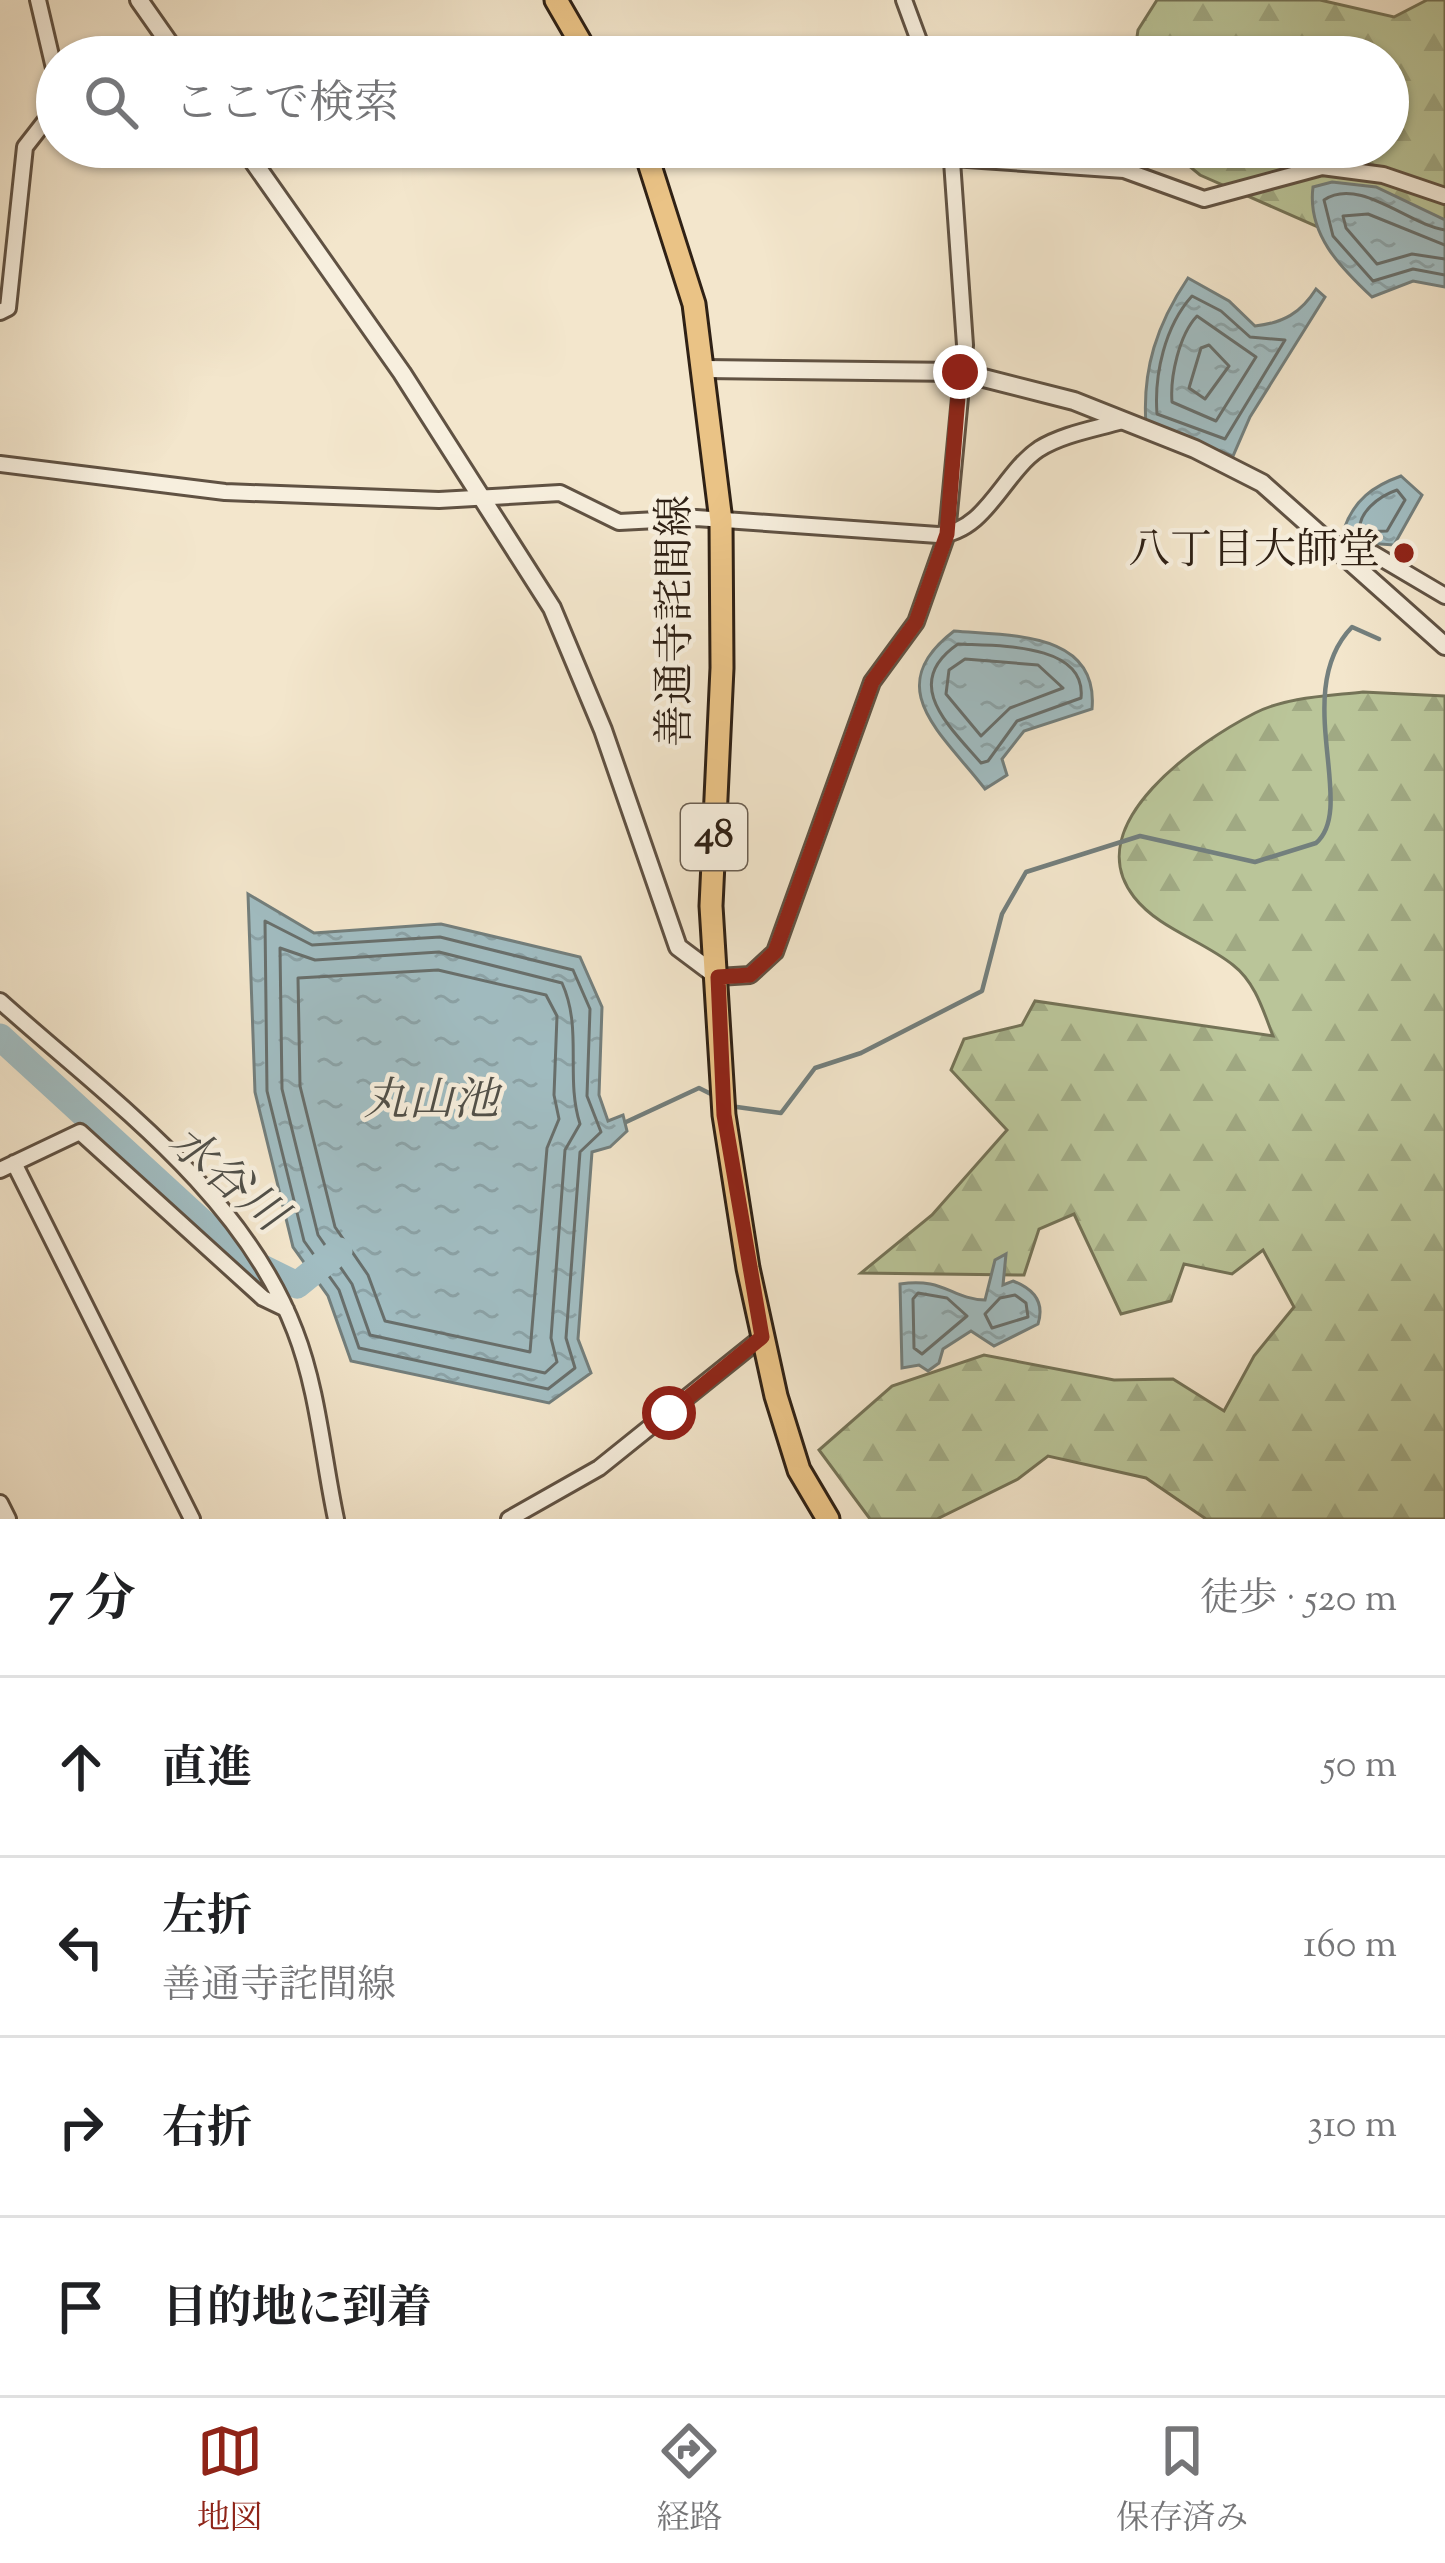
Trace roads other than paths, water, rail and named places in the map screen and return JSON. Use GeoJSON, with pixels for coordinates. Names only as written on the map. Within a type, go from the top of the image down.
{"type":"FeatureCollection","features":[{"type":"Feature","properties":{"kind":"main road"},"geometry":{"type":"LineString","coordinates":[[556,0],[577,36]]}},
{"type":"Feature","properties":{"kind":"main road","name":"善通寺詫間線"},"geometry":{"type":"LineString","coordinates":[[652,168],[679,245],[705,369],[721,521],[722,668],[711,906],[724,1115],[762,1337],[790,1449],[828,1519]]}},
{"type":"Feature","properties":{"kind":"street"},"geometry":{"type":"LineString","coordinates":[[38,0],[46,36]]}},
{"type":"Feature","properties":{"kind":"street"},"geometry":{"type":"LineString","coordinates":[[139,0],[164,36]]}},
{"type":"Feature","properties":{"kind":"street"},"geometry":{"type":"LineString","coordinates":[[904,0],[917,36]]}},
{"type":"Feature","properties":{"kind":"street"},"geometry":{"type":"LineString","coordinates":[[0,312],[8,308],[26,147],[36,134]]}},
{"type":"Feature","properties":{"kind":"street"},"geometry":{"type":"LineString","coordinates":[[257,168],[485,498],[568,638],[678,946],[718,977],[750,975],[775,952],[872,682],[916,622],[947,534],[965,345],[951,212],[952,168]]}},
{"type":"Feature","properties":{"kind":"street"},"geometry":{"type":"LineString","coordinates":[[1104,168],[1124,170],[1204,199],[1318,168]]}},
{"type":"Feature","properties":{"kind":"street"},"geometry":{"type":"LineString","coordinates":[[1330,168],[1383,175],[1445,196]]}},
{"type":"Feature","properties":{"kind":"street"},"geometry":{"type":"LineString","coordinates":[[705,369],[960,372],[1020,383],[1122,421],[1234,466],[1334,543],[1445,646]]}},
{"type":"Feature","properties":{"kind":"street"},"geometry":{"type":"LineString","coordinates":[[0,464],[225,492],[485,498],[560,493],[620,522],[721,521],[947,534],[981,514],[1040,448],[1122,421]]}},
{"type":"Feature","properties":{"kind":"street"},"geometry":{"type":"LineString","coordinates":[[1334,543],[1373,554],[1445,596]]}},
{"type":"Feature","properties":{"kind":"street"},"geometry":{"type":"LineString","coordinates":[[0,1000],[225,1208],[266,1267],[298,1338],[336,1519]]}},
{"type":"Feature","properties":{"kind":"street"},"geometry":{"type":"LineString","coordinates":[[192,1519],[7,1167],[80,1132],[263,1298],[286,1310]]}},
{"type":"Feature","properties":{"kind":"street"},"geometry":{"type":"LineString","coordinates":[[509,1519],[599,1468],[762,1337]]}},
{"type":"Feature","properties":{"kind":"street"},"geometry":{"type":"LineString","coordinates":[[0,1503],[8,1519]]}},
{"type":"Feature","properties":{"kind":"water"},"geometry":{"type":"Polygon","coordinates":[[[1332,182],[1376,187],[1445,220],[1445,287],[1413,281],[1372,297],[1328,248],[1315,220],[1313,187],[1332,182]]]}},
{"type":"Feature","properties":{"kind":"water"},"geometry":{"type":"Polygon","coordinates":[[[1188,278],[1229,301],[1255,326],[1290,315],[1316,289],[1325,297],[1250,417],[1233,456],[1146,425],[1154,348],[1188,278]]]}},
{"type":"Feature","properties":{"kind":"water"},"geometry":{"type":"Polygon","coordinates":[[[1401,476],[1422,495],[1394,545],[1351,542],[1344,529],[1359,502],[1401,476]]]}},
{"type":"Feature","properties":{"kind":"water"},"geometry":{"type":"Polygon","coordinates":[[[954,631],[1047,643],[1066,651],[1090,683],[1092,709],[1024,731],[1002,759],[1007,775],[985,789],[937,730],[920,692],[921,672],[932,652],[954,631]]]}},
{"type":"Feature","properties":{"kind":"water","name":"丸山池"},"geometry":{"type":"Polygon","coordinates":[[[248,894],[314,933],[441,924],[580,957],[602,1007],[599,1095],[608,1121],[623,1115],[627,1131],[610,1147],[592,1152],[578,1339],[591,1373],[549,1403],[351,1361],[328,1296],[293,1247],[255,1092],[248,894]]]}},
{"type":"Feature","properties":{"kind":"water"},"geometry":{"type":"Polygon","coordinates":[[[1006,1254],[1003,1285],[1013,1281],[1032,1292],[1039,1303],[1038,1324],[994,1346],[971,1331],[943,1349],[939,1363],[928,1371],[919,1365],[902,1368],[900,1284],[927,1283],[985,1300],[995,1260],[1006,1254]]]}},
{"type":"Feature","properties":{"kind":"waterway"},"geometry":{"type":"LineString","coordinates":[[737,1107],[781,1113],[815,1068],[861,1053],[982,991],[1002,914],[1026,872],[1140,836],[1255,862],[1316,843],[1327,826],[1331,803],[1324,714],[1334,653],[1352,627],[1379,639]]}},
{"type":"Feature","properties":{"kind":"waterway","name":"水谷川"},"geometry":{"type":"LineString","coordinates":[[0,1037],[240,1257],[297,1285],[339,1251]]}},
{"type":"Feature","properties":{"kind":"waterway"},"geometry":{"type":"LineString","coordinates":[[626,1122],[699,1088],[711,1094]]}},
{"type":"Feature","properties":{"kind":"place","name":"八丁目大師堂"},"geometry":{"type":"Point","coordinates":[1404,553]}}]}
